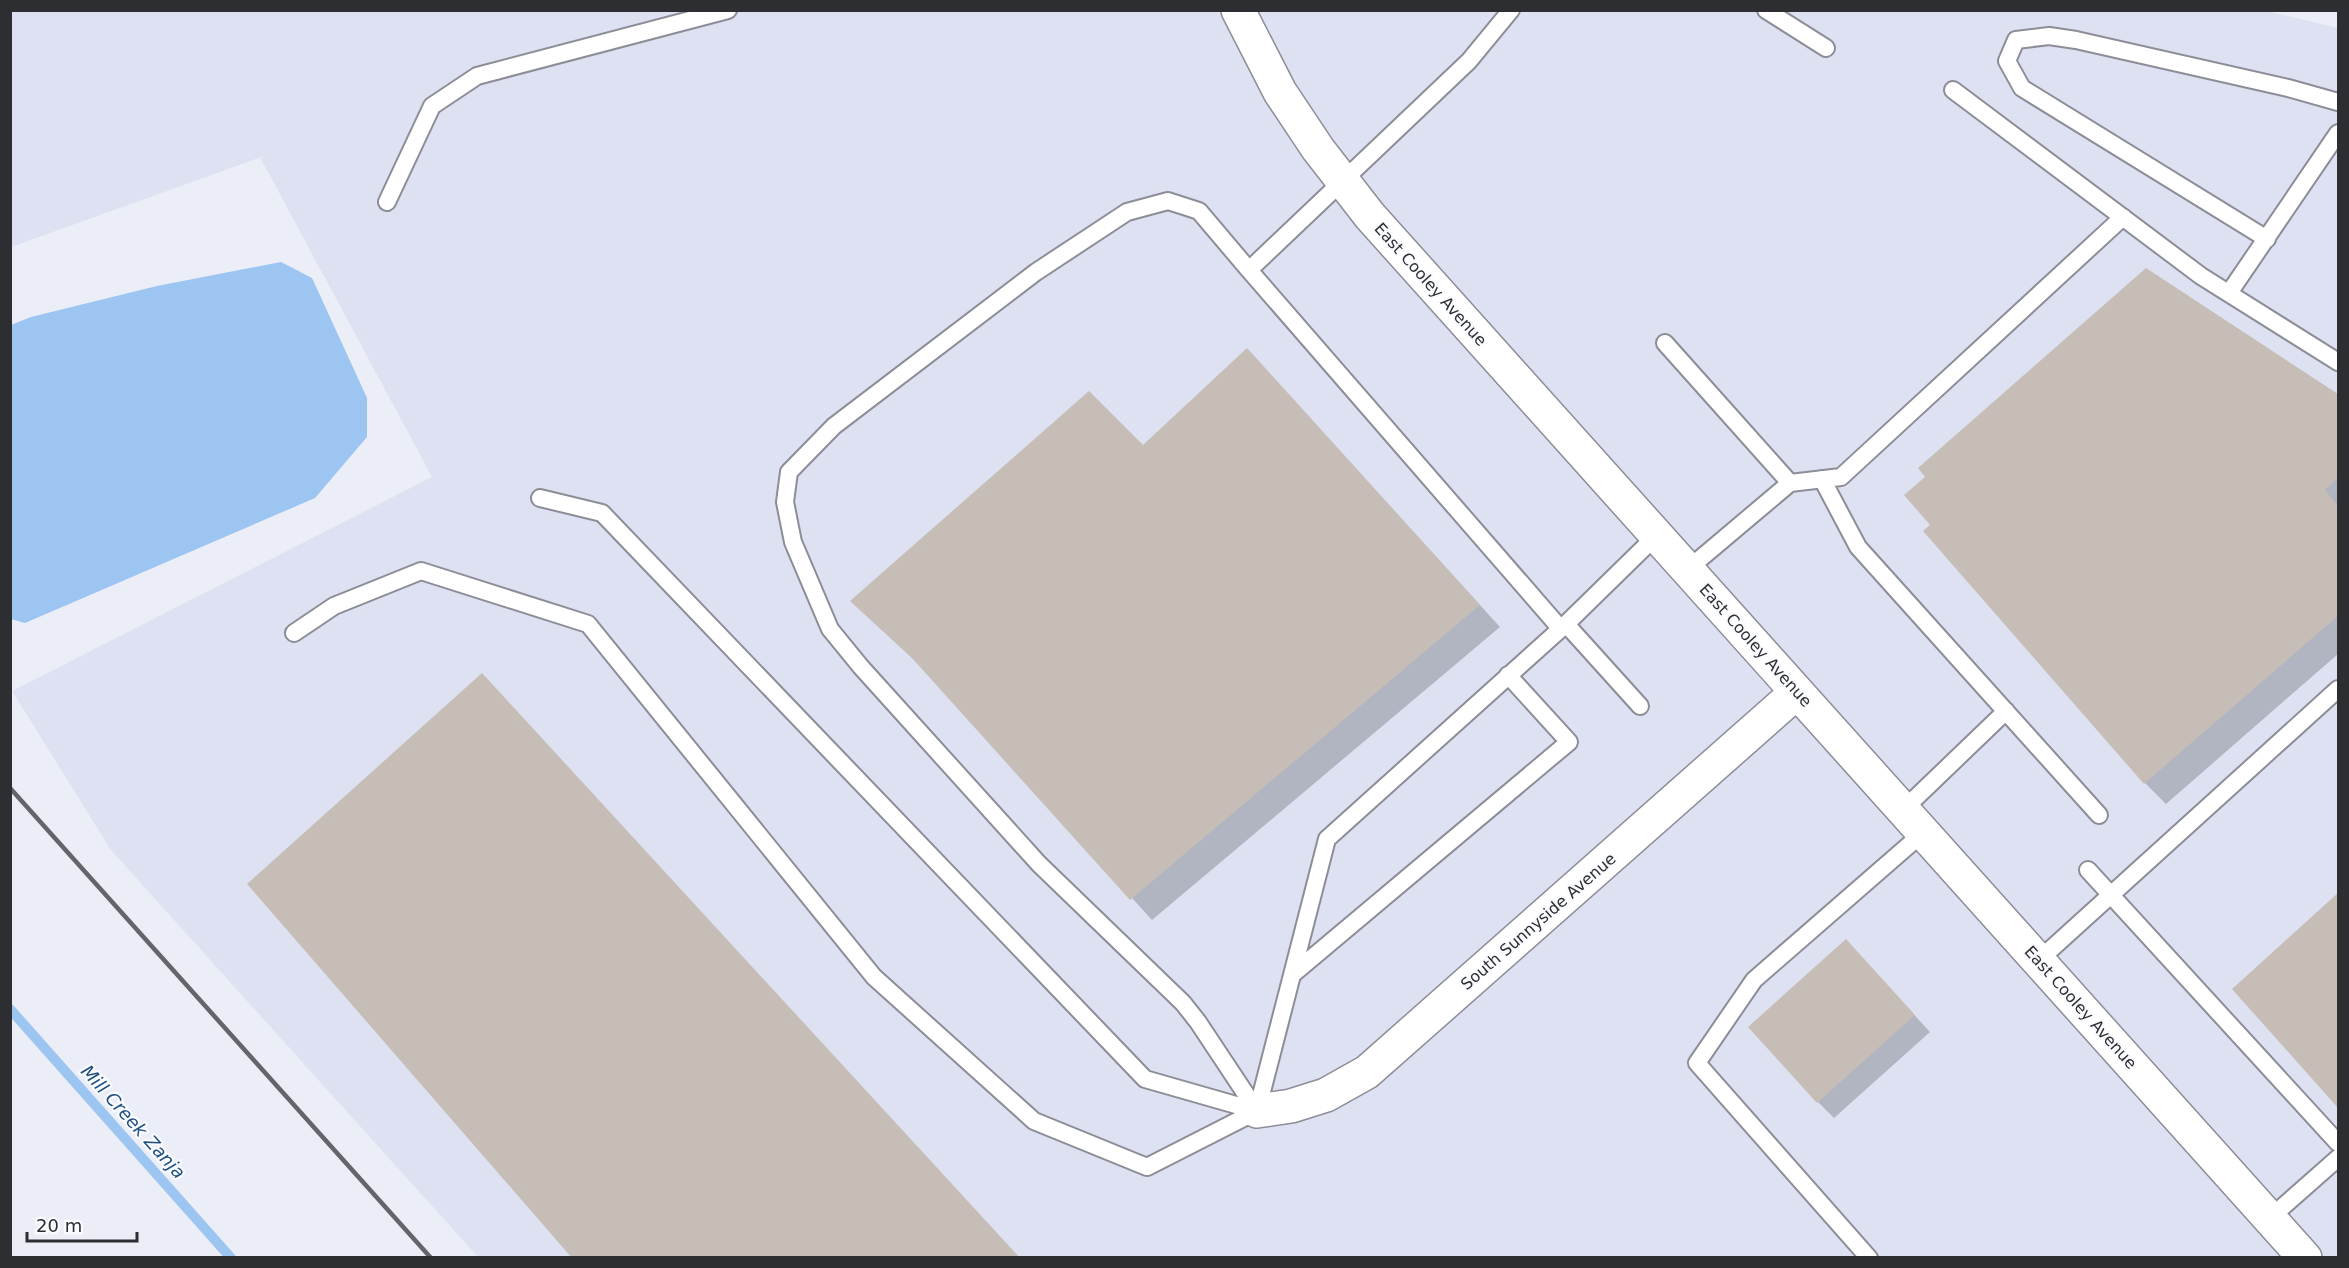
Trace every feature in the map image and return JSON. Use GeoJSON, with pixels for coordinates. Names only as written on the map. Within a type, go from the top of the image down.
{"type":"FeatureCollection","features":[{"type":"Feature","properties":{"kind":"street","name":"East Cooley Avenue"},"geometry":{"type":"LineString","coordinates":[[1238,10],[1280,92],[1318,150],[1370,216],[2305,1257]]}},
{"type":"Feature","properties":{"kind":"street","name":"South Sunnyside Avenue"},"geometry":{"type":"LineString","coordinates":[[1257,1111],[1291,1106],[1326,1095],[1367,1071],[1797,692]]}},
{"type":"Feature","properties":{"kind":"lane"},"geometry":{"type":"LineString","coordinates":[[387,202],[432,106],[477,76],[728,10]]}},
{"type":"Feature","properties":{"kind":"lane"},"geometry":{"type":"LineString","coordinates":[[1249,270],[1468,61],[1510,10]]}},
{"type":"Feature","properties":{"kind":"lane"},"geometry":{"type":"LineString","coordinates":[[1766,10],[1827,48]]}},
{"type":"Feature","properties":{"kind":"lane"},"geometry":{"type":"LineString","coordinates":[[2267,239],[2022,88],[2007,61],[2016,40],[2049,36],[2076,40],[2288,88],[2338,102]]}},
{"type":"Feature","properties":{"kind":"lane"},"geometry":{"type":"LineString","coordinates":[[1953,90],[2201,276],[2338,362]]}},
{"type":"Feature","properties":{"kind":"lane"},"geometry":{"type":"LineString","coordinates":[[2229,293],[2338,134]]}},
{"type":"Feature","properties":{"kind":"lane"},"geometry":{"type":"LineString","coordinates":[[1257,1111],[1183,1003],[1040,864],[861,667],[830,629],[793,542],[785,501],[789,472],[834,426],[1036,272],[1127,212],[1168,201],[1198,211],[1563,626],[1640,706]]}},
{"type":"Feature","properties":{"kind":"lane"},"geometry":{"type":"LineString","coordinates":[[1688,569],[1790,483],[1841,477],[2123,217]]}},
{"type":"Feature","properties":{"kind":"lane"},"geometry":{"type":"LineString","coordinates":[[1665,343],[1790,483]]}},
{"type":"Feature","properties":{"kind":"lane"},"geometry":{"type":"LineString","coordinates":[[1822,479],[1858,547],[2099,815]]}},
{"type":"Feature","properties":{"kind":"lane"},"geometry":{"type":"LineString","coordinates":[[540,498],[603,513],[1145,1079],[1257,1111]]}},
{"type":"Feature","properties":{"kind":"lane"},"geometry":{"type":"LineString","coordinates":[[294,633],[334,606],[421,572],[588,624],[874,977],[1034,1121],[1147,1167],[1257,1111],[1327,839],[1563,626],[1657,535]]}},
{"type":"Feature","properties":{"kind":"lane"},"geometry":{"type":"LineString","coordinates":[[1294,973],[1569,742],[1508,675]]}},
{"type":"Feature","properties":{"kind":"lane"},"geometry":{"type":"LineString","coordinates":[[2039,960],[2338,689]]}},
{"type":"Feature","properties":{"kind":"lane"},"geometry":{"type":"LineString","coordinates":[[1869,1257],[1696,1063],[1754,980],[1914,820],[2006,711]]}},
{"type":"Feature","properties":{"kind":"lane"},"geometry":{"type":"LineString","coordinates":[[2088,870],[2338,1143]]}},
{"type":"Feature","properties":{"kind":"lane"},"geometry":{"type":"LineString","coordinates":[[2270,1218],[2338,1158]]}},
{"type":"Feature","properties":{"kind":"shaded area"},"geometry":{"type":"Polygon","coordinates":[[[2263,10],[2338,28],[2338,1257],[478,1257],[111,850],[12,691],[432,477],[261,159],[264,156],[11,247],[11,11],[2263,10]]]}},
{"type":"Feature","properties":{"kind":"water"},"geometry":{"type":"Polygon","coordinates":[[[281,262],[312,278],[367,398],[367,437],[315,498],[25,623],[11,619],[11,325],[31,317],[157,286],[281,262]]]}},
{"type":"Feature","properties":{"kind":"building"},"geometry":{"type":"Polygon","coordinates":[[[2146,268],[2338,394],[2338,478],[2325,490],[2338,506],[2338,616],[2144,784],[1923,531],[1930,525],[1904,495],[1925,477],[1918,468],[2146,268]]]}},
{"type":"Feature","properties":{"kind":"building"},"geometry":{"type":"Polygon","coordinates":[[[1247,348],[1480,605],[1130,900],[912,658],[850,601],[1089,391],[1143,445],[1247,348]]]}},
{"type":"Feature","properties":{"kind":"building"},"geometry":{"type":"Polygon","coordinates":[[[482,673],[1020,1258],[572,1258],[247,884],[482,673]]]}},
{"type":"Feature","properties":{"kind":"building"},"geometry":{"type":"Polygon","coordinates":[[[2338,893],[2338,1108],[2232,989],[2338,893]]]}},
{"type":"Feature","properties":{"kind":"building"},"geometry":{"type":"Polygon","coordinates":[[[1846,939],[1915,1015],[1817,1103],[1748,1027],[1846,939]]]}},
{"type":"Feature","properties":{"kind":"waterway","name":"Mill Creek Zanja"},"geometry":{"type":"LineString","coordinates":[[10,1009],[231,1258]]}},
{"type":"Feature","properties":{"kind":"railway"},"geometry":{"type":"LineString","coordinates":[[10,788],[431,1258]]}}]}
